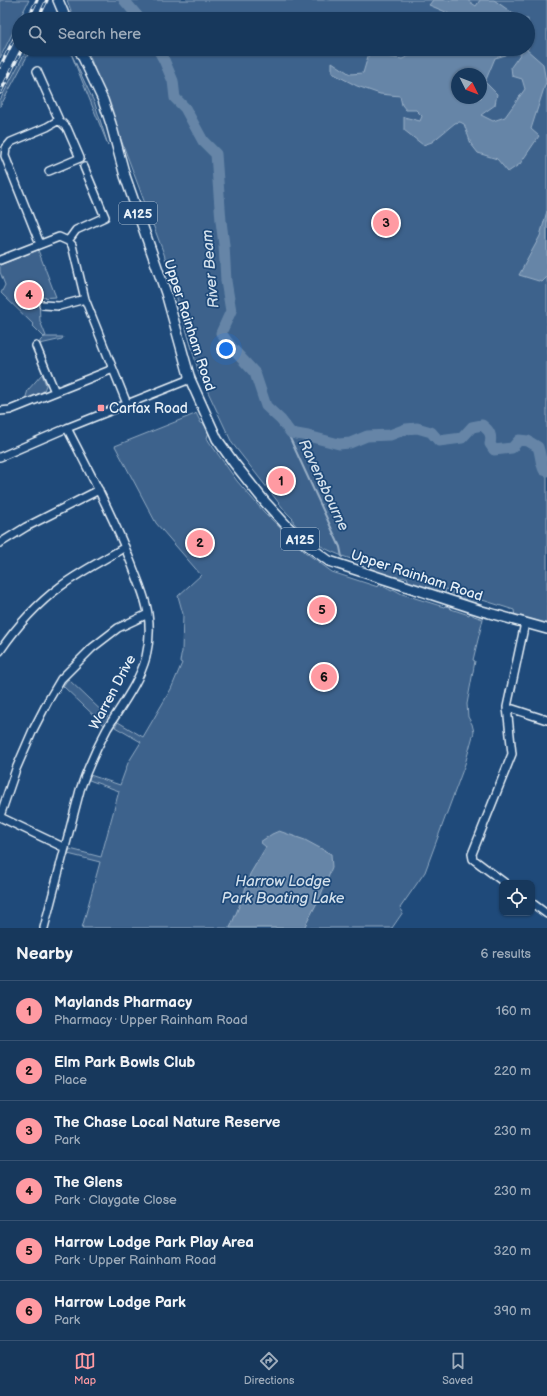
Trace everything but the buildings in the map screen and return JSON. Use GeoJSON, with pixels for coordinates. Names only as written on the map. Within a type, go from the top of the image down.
{"type":"FeatureCollection","features":[{"type":"Feature","properties":{"kind":"main road"},"geometry":{"type":"LineString","coordinates":[[58,0],[63,12]]}},
{"type":"Feature","properties":{"kind":"main road","name":"Upper Rainham Road"},"geometry":{"type":"LineString","coordinates":[[82,56],[103,100],[125,176],[166,293],[190,379],[217,439],[265,502],[306,545],[329,561],[482,611],[547,629]]}},
{"type":"Feature","properties":{"kind":"street"},"geometry":{"type":"LineString","coordinates":[[37,71],[59,120],[67,128],[80,158],[49,171]]}},
{"type":"Feature","properties":{"kind":"street"},"geometry":{"type":"LineString","coordinates":[[40,244],[5,156],[6,148],[11,142],[47,127],[59,120]]}},
{"type":"Feature","properties":{"kind":"street"},"geometry":{"type":"LineString","coordinates":[[68,241],[76,230],[105,218],[84,167]]}},
{"type":"Feature","properties":{"kind":"street"},"geometry":{"type":"LineString","coordinates":[[0,260],[59,237],[68,241],[72,245],[85,298],[127,404]]}},
{"type":"Feature","properties":{"kind":"street"},"geometry":{"type":"LineString","coordinates":[[43,305],[59,306],[85,298]]}},
{"type":"Feature","properties":{"kind":"street"},"geometry":{"type":"LineString","coordinates":[[36,346],[55,392]]}},
{"type":"Feature","properties":{"kind":"street"},"geometry":{"type":"LineString","coordinates":[[0,411],[10,410],[113,369]]}},
{"type":"Feature","properties":{"kind":"street"},"geometry":{"type":"LineString","coordinates":[[0,457],[67,428],[190,379]]}},
{"type":"Feature","properties":{"kind":"street","name":"Warren Drive"},"geometry":{"type":"LineString","coordinates":[[44,928],[80,790],[96,749],[134,684],[146,657],[148,644],[148,614],[138,580],[99,490],[67,428]]}},
{"type":"Feature","properties":{"kind":"street"},"geometry":{"type":"LineString","coordinates":[[0,543],[26,527],[99,490]]}},
{"type":"Feature","properties":{"kind":"street"},"geometry":{"type":"LineString","coordinates":[[0,651],[13,632],[46,598],[63,584],[125,547]]}},
{"type":"Feature","properties":{"kind":"street"},"geometry":{"type":"LineString","coordinates":[[65,848],[0,816],[16,769],[33,730],[48,701],[62,679],[92,648],[118,628],[148,614]]}},
{"type":"Feature","properties":{"kind":"street"},"geometry":{"type":"LineString","coordinates":[[501,880],[472,857],[475,845],[512,754],[507,710],[514,670],[525,623]]}},
{"type":"Feature","properties":{"kind":"street"},"geometry":{"type":"LineString","coordinates":[[507,710],[513,710],[547,720]]}},
{"type":"Feature","properties":{"kind":"street"},"geometry":{"type":"LineString","coordinates":[[535,905],[547,914]]}},
{"type":"Feature","properties":{"kind":"shaded area"},"geometry":{"type":"Polygon","coordinates":[[[0,0],[29,0],[23,12],[12,12],[12,34],[0,58],[0,0]]]}},
{"type":"Feature","properties":{"kind":"shaded area"},"geometry":{"type":"Polygon","coordinates":[[[67,0],[547,0],[547,624],[515,617],[514,610],[476,598],[478,600],[476,603],[465,602],[447,595],[448,593],[453,593],[453,591],[445,589],[446,596],[429,590],[426,587],[409,583],[407,577],[393,576],[379,572],[370,568],[370,565],[339,555],[313,541],[293,522],[293,519],[232,443],[199,373],[164,254],[90,56],[535,56],[535,12],[71,12],[67,0]]]}},
{"type":"Feature","properties":{"kind":"shaded area"},"geometry":{"type":"Polygon","coordinates":[[[23,56],[27,56],[0,107],[0,100],[23,56]]]}},
{"type":"Feature","properties":{"kind":"shaded area"},"geometry":{"type":"Polygon","coordinates":[[[72,56],[95,104],[108,145],[72,56]]]}},
{"type":"Feature","properties":{"kind":"shaded area"},"geometry":{"type":"Polygon","coordinates":[[[38,250],[56,297],[39,298],[40,321],[46,336],[44,337],[33,326],[34,325],[1,293],[5,285],[0,272],[0,265],[38,250]]]}},
{"type":"Feature","properties":{"kind":"shaded area"},"geometry":{"type":"Polygon","coordinates":[[[44,337],[63,337],[62,339],[40,344],[40,341],[44,337]]]}},
{"type":"Feature","properties":{"kind":"shaded area"},"geometry":{"type":"Polygon","coordinates":[[[42,374],[46,385],[44,391],[25,400],[28,390],[42,374]]]}},
{"type":"Feature","properties":{"kind":"shaded area"},"geometry":{"type":"Polygon","coordinates":[[[196,413],[201,423],[204,424],[209,432],[207,438],[210,443],[237,481],[264,512],[305,552],[332,572],[378,587],[381,585],[392,591],[393,589],[402,594],[444,607],[449,607],[469,615],[470,613],[483,619],[473,660],[475,661],[467,704],[468,717],[474,732],[465,764],[425,872],[400,908],[403,912],[392,928],[82,928],[100,862],[68,854],[70,849],[101,857],[119,791],[89,780],[90,775],[120,785],[128,763],[141,742],[115,727],[118,722],[143,737],[171,689],[182,663],[180,662],[182,652],[183,614],[178,596],[201,575],[156,523],[115,446],[196,413]]]}},
{"type":"Feature","properties":{"kind":"shaded area"},"geometry":{"type":"Polygon","coordinates":[[[68,679],[110,719],[105,726],[63,686],[68,679]]]}},
{"type":"Feature","properties":{"kind":"water"},"geometry":{"type":"Polygon","coordinates":[[[433,0],[467,0],[476,6],[480,0],[494,0],[511,12],[446,12],[429,5],[433,0]]]}},
{"type":"Feature","properties":{"kind":"water"},"geometry":{"type":"Polygon","coordinates":[[[368,56],[386,56],[402,59],[409,56],[502,56],[495,58],[487,77],[487,68],[451,68],[451,104],[487,104],[487,84],[497,94],[495,105],[481,115],[493,121],[505,117],[525,89],[522,79],[512,76],[511,67],[519,56],[534,56],[543,64],[546,82],[531,129],[539,136],[520,164],[508,172],[497,159],[478,153],[471,144],[464,124],[460,122],[455,123],[432,142],[423,145],[404,130],[404,117],[420,121],[422,116],[416,110],[406,110],[402,105],[400,96],[380,94],[357,86],[332,73],[332,62],[350,74],[363,73],[368,56]]]}},
{"type":"Feature","properties":{"kind":"water"},"geometry":{"type":"Polygon","coordinates":[[[547,211],[547,277],[542,282],[519,275],[540,236],[547,211]]]}},
{"type":"Feature","properties":{"kind":"water","name":"Harrow Lodge Park Boating Lake"},"geometry":{"type":"Polygon","coordinates":[[[279,831],[305,840],[331,854],[332,867],[320,897],[304,928],[230,928],[250,874],[266,847],[260,842],[279,831]]]}},
{"type":"Feature","properties":{"kind":"waterway","name":"River Beam"},"geometry":{"type":"LineString","coordinates":[[124,0],[134,12]]}},
{"type":"Feature","properties":{"kind":"waterway","name":"River Beam"},"geometry":{"type":"LineString","coordinates":[[162,56],[173,81],[175,98],[185,108],[203,141],[216,154],[226,281],[231,311],[221,333],[231,347],[255,373],[266,406],[281,420],[291,433],[339,444],[350,443],[367,436],[390,435],[406,429],[417,428],[431,432],[439,441],[462,438],[472,427],[482,425],[490,433],[490,444],[494,450],[512,448],[519,440],[528,441],[538,447],[544,470],[547,471]]}},
{"type":"Feature","properties":{"kind":"waterway","name":"Ravensbourne"},"geometry":{"type":"LineString","coordinates":[[283,423],[340,547],[342,557]]}},
{"type":"Feature","properties":{"kind":"railway"},"geometry":{"type":"LineString","coordinates":[[31,12],[37,0]]}},
{"type":"Feature","properties":{"kind":"railway"},"geometry":{"type":"LineString","coordinates":[[41,12],[47,0]]}},
{"type":"Feature","properties":{"kind":"railway"},"geometry":{"type":"LineString","coordinates":[[0,67],[12,43]]}},
{"type":"Feature","properties":{"kind":"railway"},"geometry":{"type":"LineString","coordinates":[[0,93],[18,56]]}},
{"type":"Feature","properties":{"kind":"place","name":"The Chase Local Nature Reserve"},"geometry":{"type":"Point","coordinates":[386,223]}},
{"type":"Feature","properties":{"kind":"place","name":"The Glens"},"geometry":{"type":"Point","coordinates":[29,295]}},
{"type":"Feature","properties":{"kind":"place","name":"Carfax Road"},"geometry":{"type":"Point","coordinates":[101,408]}},
{"type":"Feature","properties":{"kind":"place","name":"Maylands Pharmacy"},"geometry":{"type":"Point","coordinates":[281,481]}},
{"type":"Feature","properties":{"kind":"place","name":"Elm Park Bowls Club"},"geometry":{"type":"Point","coordinates":[200,543]}},
{"type":"Feature","properties":{"kind":"place","name":"Harrow Lodge Park Play Area"},"geometry":{"type":"Point","coordinates":[322,610]}},
{"type":"Feature","properties":{"kind":"place","name":"Harrow Lodge Park"},"geometry":{"type":"Point","coordinates":[324,677]}}]}
